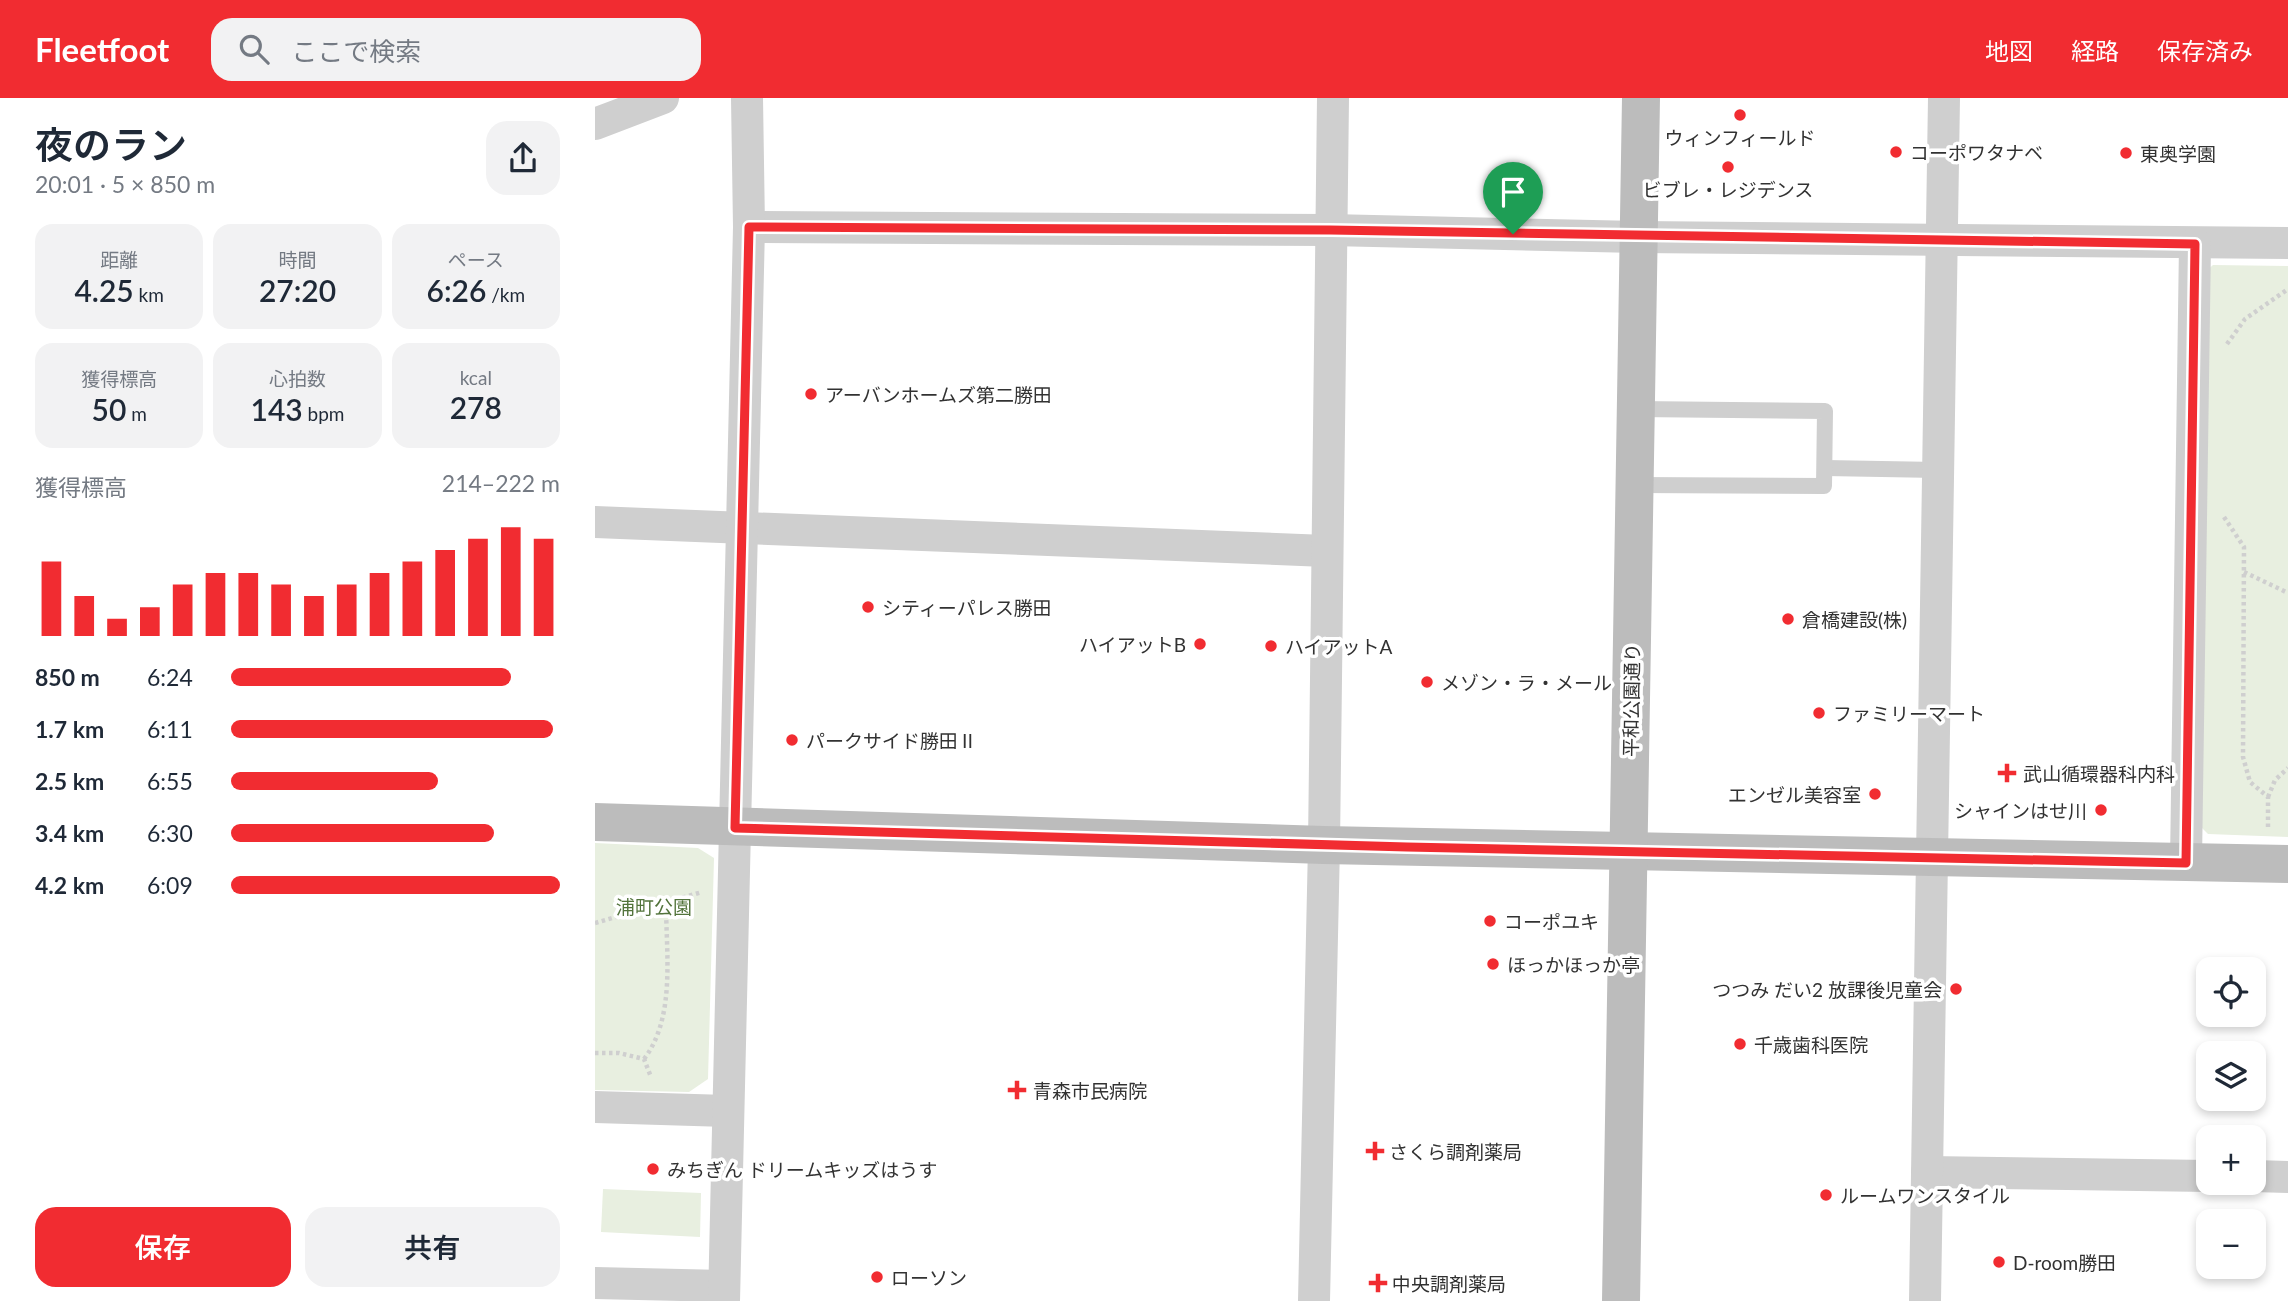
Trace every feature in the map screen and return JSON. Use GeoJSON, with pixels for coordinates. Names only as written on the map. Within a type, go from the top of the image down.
{"type":"FeatureCollection","features":[{"type":"Feature","properties":{"kind":"street"},"geometry":{"type":"LineString","coordinates":[[595,124],[663,98]]}},
{"type":"Feature","properties":{"kind":"street"},"geometry":{"type":"LineString","coordinates":[[595,1283],[724,1293],[749,227],[747,98]]}},
{"type":"Feature","properties":{"kind":"street"},"geometry":{"type":"LineString","coordinates":[[1314,1301],[1324,845],[1333,98]]}},
{"type":"Feature","properties":{"kind":"street","name":"平和公園通り"},"geometry":{"type":"LineString","coordinates":[[1621,1301],[1641,98]]}},
{"type":"Feature","properties":{"kind":"street"},"geometry":{"type":"LineString","coordinates":[[1925,1301],[1944,98]]}},
{"type":"Feature","properties":{"kind":"street"},"geometry":{"type":"LineString","coordinates":[[749,227],[1330,230],[1639,237],[2288,243]]}},
{"type":"Feature","properties":{"kind":"street"},"geometry":{"type":"LineString","coordinates":[[2186,863],[2195,244]]}},
{"type":"Feature","properties":{"kind":"street"},"geometry":{"type":"LineString","coordinates":[[595,522],[1326,551]]}},
{"type":"Feature","properties":{"kind":"street"},"geometry":{"type":"LineString","coordinates":[[595,821],[735,828],[1324,845],[2186,863],[2278,850]]}},
{"type":"Feature","properties":{"kind":"street"},"geometry":{"type":"LineString","coordinates":[[595,1107],[727,1111]]}},
{"type":"Feature","properties":{"kind":"street"},"geometry":{"type":"LineString","coordinates":[[1927,1172],[2196,1176]]}},
{"type":"Feature","properties":{"kind":"street"},"geometry":{"type":"LineString","coordinates":[[2266,1176],[2288,1177]]}},
{"type":"Feature","properties":{"kind":"lane"},"geometry":{"type":"LineString","coordinates":[[1635,485],[1825,486],[1825,411],[1636,409]]}},
{"type":"Feature","properties":{"kind":"lane"},"geometry":{"type":"LineString","coordinates":[[1825,468],[1938,470]]}},
{"type":"Feature","properties":{"kind":"path"},"geometry":{"type":"LineString","coordinates":[[2226,346],[2231,335],[2245,319],[2288,289]]}},
{"type":"Feature","properties":{"kind":"path"},"geometry":{"type":"LineString","coordinates":[[2224,506],[2224,519],[2243,547],[2243,757],[2250,782],[2268,797]]}},
{"type":"Feature","properties":{"kind":"path"},"geometry":{"type":"LineString","coordinates":[[2244,572],[2286,595]]}},
{"type":"Feature","properties":{"kind":"path"},"geometry":{"type":"LineString","coordinates":[[2278,850],[2268,797],[2275,780],[2288,768]]}},
{"type":"Feature","properties":{"kind":"path"},"geometry":{"type":"LineString","coordinates":[[595,923],[734,885]]}},
{"type":"Feature","properties":{"kind":"path"},"geometry":{"type":"LineString","coordinates":[[643,1059],[657,1042],[663,1020],[666,902]]}},
{"type":"Feature","properties":{"kind":"path"},"geometry":{"type":"LineString","coordinates":[[595,1052],[619,1053],[643,1059]]}},
{"type":"Feature","properties":{"kind":"path"},"geometry":{"type":"LineString","coordinates":[[643,1059],[657,1091],[657,1109]]}},
{"type":"Feature","properties":{"kind":"green space"},"geometry":{"type":"Polygon","coordinates":[[[2213,265],[2288,266],[2288,837],[2208,834],[2198,824],[2203,274],[2213,265]]]}},
{"type":"Feature","properties":{"kind":"green space","name":"浦町公園"},"geometry":{"type":"Polygon","coordinates":[[[595,843],[698,848],[714,858],[708,1079],[689,1092],[595,1090],[595,843]]]}},
{"type":"Feature","properties":{"kind":"green space"},"geometry":{"type":"Polygon","coordinates":[[[603,1189],[701,1193],[700,1237],[601,1232],[603,1189]]]}},
{"type":"Feature","properties":{"kind":"place","name":"ウィンフィールド"},"geometry":{"type":"Point","coordinates":[1740,115]}},
{"type":"Feature","properties":{"kind":"place","name":"コーポワタナベ"},"geometry":{"type":"Point","coordinates":[1896,152]}},
{"type":"Feature","properties":{"kind":"place","name":"東奥学園"},"geometry":{"type":"Point","coordinates":[2126,153]}},
{"type":"Feature","properties":{"kind":"place","name":"ビブレ・レジデンス"},"geometry":{"type":"Point","coordinates":[1728,167]}},
{"type":"Feature","properties":{"kind":"place","name":"アーバンホームズ第二勝田"},"geometry":{"type":"Point","coordinates":[811,394]}},
{"type":"Feature","properties":{"kind":"place","name":"シティーパレス勝田"},"geometry":{"type":"Point","coordinates":[868,607]}},
{"type":"Feature","properties":{"kind":"place","name":"倉橋建設(株)"},"geometry":{"type":"Point","coordinates":[1788,619]}},
{"type":"Feature","properties":{"kind":"place","name":"ハイアットB"},"geometry":{"type":"Point","coordinates":[1200,644]}},
{"type":"Feature","properties":{"kind":"place","name":"ハイアットA"},"geometry":{"type":"Point","coordinates":[1271,646]}},
{"type":"Feature","properties":{"kind":"place","name":"メゾン・ラ・メール"},"geometry":{"type":"Point","coordinates":[1427,682]}},
{"type":"Feature","properties":{"kind":"place","name":"ファミリーマート"},"geometry":{"type":"Point","coordinates":[1819,713]}},
{"type":"Feature","properties":{"kind":"place","name":"パークサイド勝田Ⅱ"},"geometry":{"type":"Point","coordinates":[792,740]}},
{"type":"Feature","properties":{"kind":"place","name":"武山循環器科内科"},"geometry":{"type":"Point","coordinates":[2007,773]}},
{"type":"Feature","properties":{"kind":"place","name":"エンゼル美容室"},"geometry":{"type":"Point","coordinates":[1875,794]}},
{"type":"Feature","properties":{"kind":"place","name":"シャインはせ川"},"geometry":{"type":"Point","coordinates":[2101,810]}},
{"type":"Feature","properties":{"kind":"place","name":"コーポユキ"},"geometry":{"type":"Point","coordinates":[1490,921]}},
{"type":"Feature","properties":{"kind":"place","name":"ほっかほっか亭"},"geometry":{"type":"Point","coordinates":[1493,964]}},
{"type":"Feature","properties":{"kind":"place","name":"つつみ だい2 放課後児童会"},"geometry":{"type":"Point","coordinates":[1956,989]}},
{"type":"Feature","properties":{"kind":"place","name":"千歳歯科医院"},"geometry":{"type":"Point","coordinates":[1740,1044]}},
{"type":"Feature","properties":{"kind":"place","name":"青森市民病院"},"geometry":{"type":"Point","coordinates":[1017,1090]}},
{"type":"Feature","properties":{"kind":"place","name":"さくら調剤薬局"},"geometry":{"type":"Point","coordinates":[1375,1151]}},
{"type":"Feature","properties":{"kind":"place","name":"みちぎん ドリームキッズはうす"},"geometry":{"type":"Point","coordinates":[653,1169]}},
{"type":"Feature","properties":{"kind":"place","name":"ルームワンスタイル"},"geometry":{"type":"Point","coordinates":[1826,1195]}},
{"type":"Feature","properties":{"kind":"place","name":"D-room勝田"},"geometry":{"type":"Point","coordinates":[1999,1262]}},
{"type":"Feature","properties":{"kind":"place","name":"ローソン"},"geometry":{"type":"Point","coordinates":[877,1277]}},
{"type":"Feature","properties":{"kind":"place","name":"中央調剤薬局"},"geometry":{"type":"Point","coordinates":[1378,1283]}},
{"type":"Feature","properties":{"kind":"route"},"geometry":{"type":"LineString","coordinates":[[749,227],[1330,230],[1513,234],[2195,244],[2186,863],[1407,847],[735,828],[749,227]]}}]}
